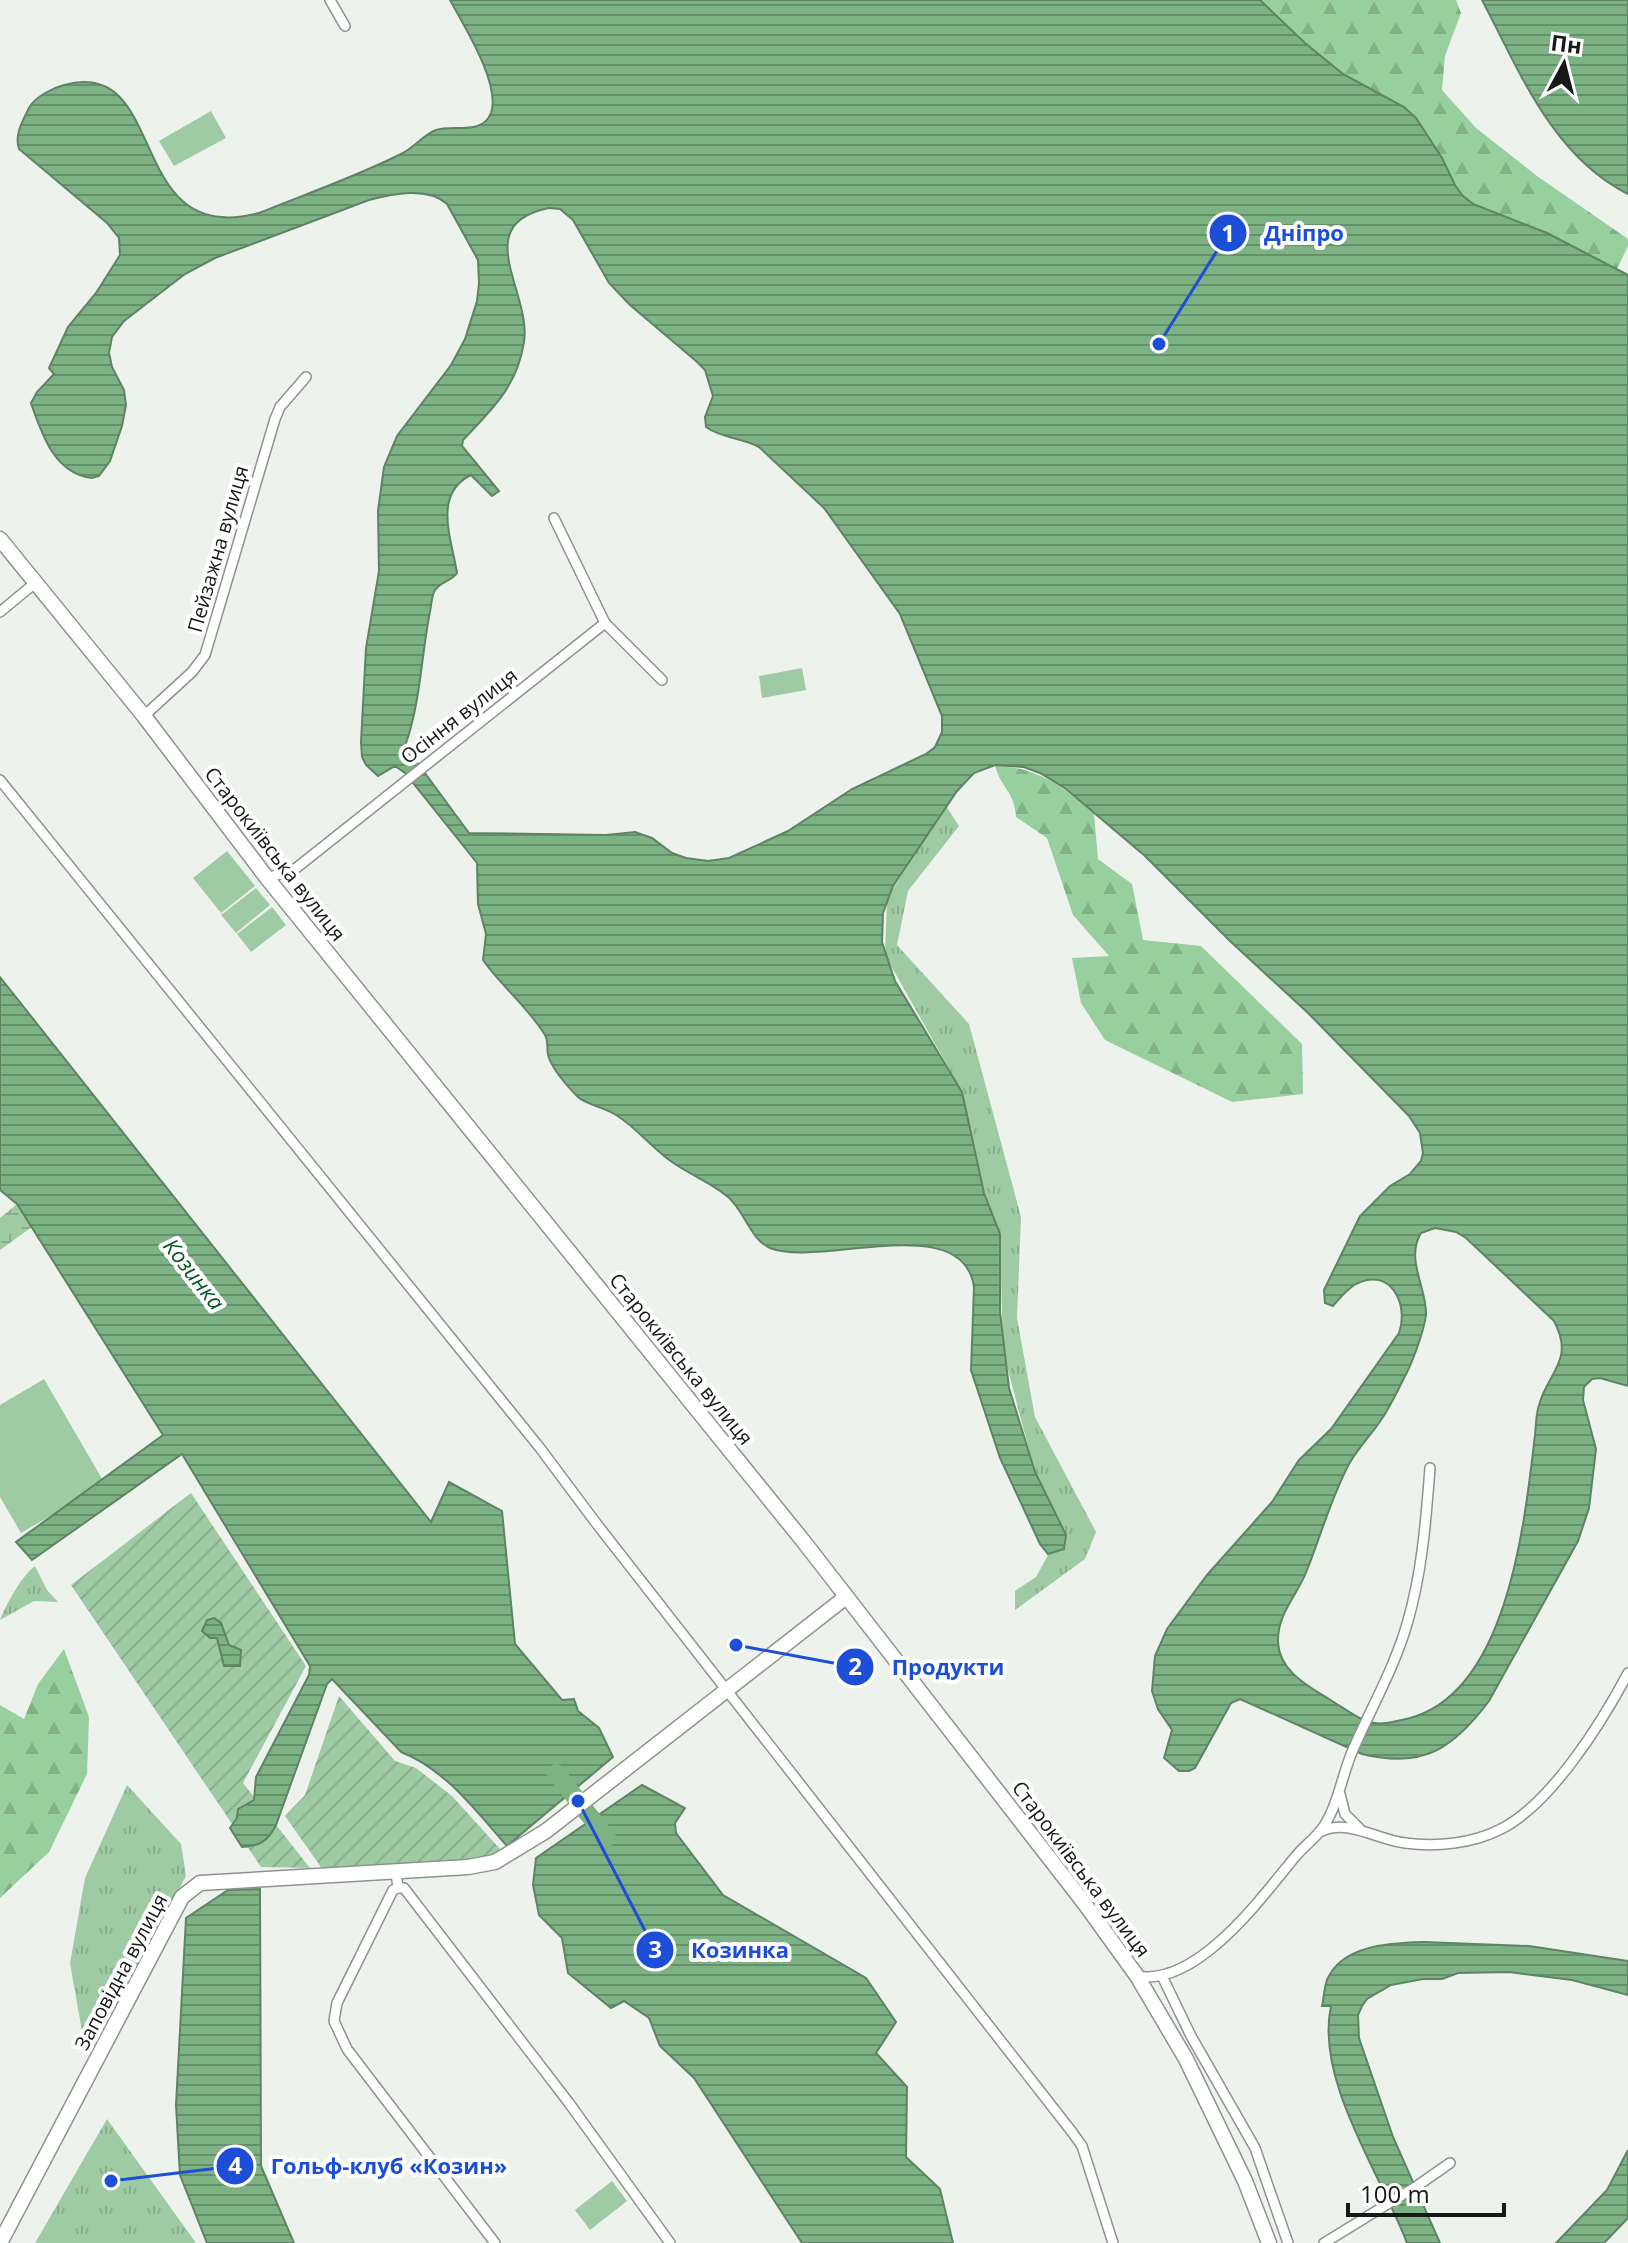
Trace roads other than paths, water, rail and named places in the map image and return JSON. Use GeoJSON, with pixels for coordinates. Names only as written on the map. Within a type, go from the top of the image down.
{"type":"FeatureCollection","features":[{"type":"Feature","properties":{"kind":"street"},"geometry":{"type":"LineString","coordinates":[[330,0],[345,26]]}},
{"type":"Feature","properties":{"kind":"street","name":"Пейзажна вулиця"},"geometry":{"type":"LineString","coordinates":[[144,716],[192,672],[205,655],[275,419],[280,407],[306,377]]}},
{"type":"Feature","properties":{"kind":"street"},"geometry":{"type":"LineString","coordinates":[[554,518],[605,623],[662,680]]}},
{"type":"Feature","properties":{"kind":"street","name":"Старокиївська вулиця"},"geometry":{"type":"LineString","coordinates":[[0,539],[144,716],[267,878],[846,1597],[1085,1904],[1137,1976],[1210,2106],[1245,2181],[1269,2243]]}},
{"type":"Feature","properties":{"kind":"street"},"geometry":{"type":"LineString","coordinates":[[0,612],[35,583]]}},
{"type":"Feature","properties":{"kind":"street","name":"Осіння вулиця"},"geometry":{"type":"LineString","coordinates":[[267,878],[295,869],[605,623]]}},
{"type":"Feature","properties":{"kind":"street"},"geometry":{"type":"LineString","coordinates":[[0,780],[439,1321],[1082,2146],[1113,2243]]}},
{"type":"Feature","properties":{"kind":"street"},"geometry":{"type":"LineString","coordinates":[[1137,1976],[1152,1979],[1162,1976],[1188,1963],[1232,1931],[1325,1824],[1407,1624],[1420,1567],[1430,1468]]}},
{"type":"Feature","properties":{"kind":"street","name":"Заповідна вулиця"},"geometry":{"type":"LineString","coordinates":[[0,2243],[182,1897],[200,1883],[468,1867],[495,1862],[546,1831],[846,1597]]}},
{"type":"Feature","properties":{"kind":"street"},"geometry":{"type":"LineString","coordinates":[[1304,1847],[1329,1828],[1344,1827],[1399,1842],[1431,1845],[1482,1837],[1510,1824],[1542,1796],[1579,1751],[1628,1673]]}},
{"type":"Feature","properties":{"kind":"street"},"geometry":{"type":"LineString","coordinates":[[1339,1790],[1345,1814],[1362,1831]]}},
{"type":"Feature","properties":{"kind":"street"},"geometry":{"type":"LineString","coordinates":[[396,1872],[398,1888]]}},
{"type":"Feature","properties":{"kind":"street"},"geometry":{"type":"LineString","coordinates":[[495,2243],[347,2049],[334,2021],[337,2003],[393,1890],[398,1888],[404,1888],[414,1900],[569,2103],[670,2243]]}},
{"type":"Feature","properties":{"kind":"street"},"geometry":{"type":"LineString","coordinates":[[1162,1976],[1191,2036],[1255,2148],[1288,2243]]}},
{"type":"Feature","properties":{"kind":"street"},"geometry":{"type":"LineString","coordinates":[[1324,2243],[1450,2163]]}},
{"type":"Feature","properties":{"kind":"water"},"geometry":{"type":"Polygon","coordinates":[[[450,0],[1260,0],[1343,74],[1404,107],[1416,118],[1455,185],[1473,204],[1547,233],[1628,275],[1628,1386],[1600,1378],[1592,1379],[1584,1387],[1583,1400],[1596,1449],[1589,1508],[1578,1541],[1489,1701],[1463,1732],[1435,1751],[1403,1759],[1362,1754],[1240,1699],[1231,1703],[1195,1768],[1179,1771],[1164,1758],[1172,1730],[1158,1709],[1152,1691],[1155,1656],[1167,1629],[1207,1575],[1272,1502],[1299,1460],[1331,1429],[1399,1333],[1399,1300],[1388,1284],[1368,1280],[1356,1284],[1333,1306],[1325,1303],[1324,1290],[1360,1216],[1390,1186],[1410,1174],[1421,1161],[1423,1153],[1420,1133],[1409,1116],[1308,1013],[1145,856],[1066,789],[1040,773],[1024,767],[995,765],[974,773],[957,791],[893,886],[883,913],[882,942],[895,981],[962,1092],[984,1193],[1000,1234],[1000,1312],[1009,1388],[1035,1472],[1066,1535],[1064,1549],[1048,1554],[1040,1544],[1000,1458],[971,1370],[974,1287],[964,1264],[944,1251],[918,1246],[821,1252],[770,1248],[757,1238],[734,1203],[721,1192],[672,1162],[616,1115],[578,1097],[551,1063],[546,1038],[538,1025],[483,960],[486,934],[478,904],[477,863],[405,773],[395,766],[378,776],[362,757],[366,648],[379,571],[378,511],[384,467],[397,436],[451,365],[465,339],[477,301],[478,260],[447,204],[439,198],[420,193],[369,200],[215,258],[185,274],[124,321],[112,337],[109,353],[112,367],[124,390],[126,405],[110,461],[99,476],[92,478],[68,469],[45,440],[31,403],[54,374],[49,368],[68,327],[96,293],[120,255],[119,238],[107,223],[19,149],[20,128],[35,100],[64,85],[98,84],[120,98],[137,122],[166,181],[186,204],[216,217],[259,213],[384,162],[436,130],[474,127],[487,120],[493,101],[491,87],[480,55],[450,0]],[[549,208],[525,216],[512,229],[508,245],[509,263],[524,323],[521,358],[502,396],[463,440],[462,446],[499,491],[492,496],[471,475],[459,483],[452,494],[448,519],[457,573],[438,586],[433,595],[417,699],[405,746],[469,833],[606,835],[635,832],[686,858],[708,861],[729,858],[788,831],[852,789],[926,754],[935,747],[942,732],[942,716],[900,614],[824,508],[759,447],[706,427],[705,417],[713,396],[705,370],[609,283],[573,220],[560,209],[549,208]],[[1435,1228],[1421,1233],[1415,1253],[1426,1315],[1414,1356],[1387,1410],[1343,1477],[1307,1570],[1284,1613],[1279,1632],[1280,1653],[1297,1678],[1355,1715],[1374,1723],[1410,1718],[1443,1702],[1470,1674],[1490,1639],[1506,1598],[1517,1554],[1538,1408],[1561,1356],[1560,1334],[1554,1321],[1466,1238],[1456,1232],[1435,1228]]]}},
{"type":"Feature","properties":{"kind":"water"},"geometry":{"type":"Polygon","coordinates":[[[1482,0],[1628,0],[1628,194],[1601,178],[1578,158],[1558,134],[1524,82],[1482,0]]]}},
{"type":"Feature","properties":{"kind":"water"},"geometry":{"type":"Polygon","coordinates":[[[0,977],[431,1522],[449,1482],[502,1511],[515,1644],[562,1700],[574,1699],[578,1711],[599,1728],[613,1757],[507,1846],[459,1792],[432,1769],[401,1752],[332,1679],[327,1684],[276,1825],[263,1842],[242,1847],[230,1828],[237,1818],[238,1809],[254,1800],[256,1777],[309,1675],[310,1666],[182,1454],[32,1560],[16,1542],[163,1435],[17,1204],[0,1190],[0,977]]]}},
{"type":"Feature","properties":{"kind":"water"},"geometry":{"type":"Polygon","coordinates":[[[214,1618],[221,1623],[229,1645],[241,1650],[240,1666],[224,1666],[217,1638],[210,1638],[202,1631],[207,1620],[214,1618]]]}},
{"type":"Feature","properties":{"kind":"water"},"geometry":{"type":"Polygon","coordinates":[[[642,1785],[685,1808],[675,1823],[676,1833],[723,1895],[866,1978],[896,2022],[876,2053],[907,2087],[906,2157],[940,2189],[953,2243],[802,2243],[694,2078],[660,2046],[649,2018],[624,2001],[611,2008],[568,1973],[562,1938],[539,1915],[533,1885],[536,1858],[642,1785]]]}},
{"type":"Feature","properties":{"kind":"water"},"geometry":{"type":"Polygon","coordinates":[[[260,1889],[261,2166],[294,2243],[207,2243],[180,2175],[176,2105],[186,1918],[228,1890],[260,1889]]]}},
{"type":"Feature","properties":{"kind":"water"},"geometry":{"type":"Polygon","coordinates":[[[1424,1942],[1529,1946],[1628,1961],[1628,1995],[1572,1980],[1509,1972],[1458,1973],[1442,1979],[1391,1985],[1367,1999],[1358,2015],[1359,2038],[1393,2137],[1440,2243],[1407,2243],[1341,2096],[1332,2065],[1329,2035],[1331,2006],[1322,2006],[1327,1980],[1344,1959],[1356,1952],[1383,1945],[1424,1942]]]}},
{"type":"Feature","properties":{"kind":"water"},"geometry":{"type":"Polygon","coordinates":[[[1628,2150],[1628,2218],[1604,2243],[1556,2243],[1607,2190],[1628,2150]]]}},
{"type":"Feature","properties":{"kind":"waterway","name":"Козинка"},"geometry":{"type":"LineString","coordinates":[[556,1773],[607,1838]]}},
{"type":"Feature","properties":{"kind":"place","name":"Дніпро"},"geometry":{"type":"Point","coordinates":[1159,344]}},
{"type":"Feature","properties":{"kind":"place","name":"Продукти"},"geometry":{"type":"Point","coordinates":[736,1645]}},
{"type":"Feature","properties":{"kind":"place","name":"Козинка"},"geometry":{"type":"Point","coordinates":[578,1801]}},
{"type":"Feature","properties":{"kind":"place","name":"Гольф-клуб «Козин»"},"geometry":{"type":"Point","coordinates":[111,2181]}}]}
